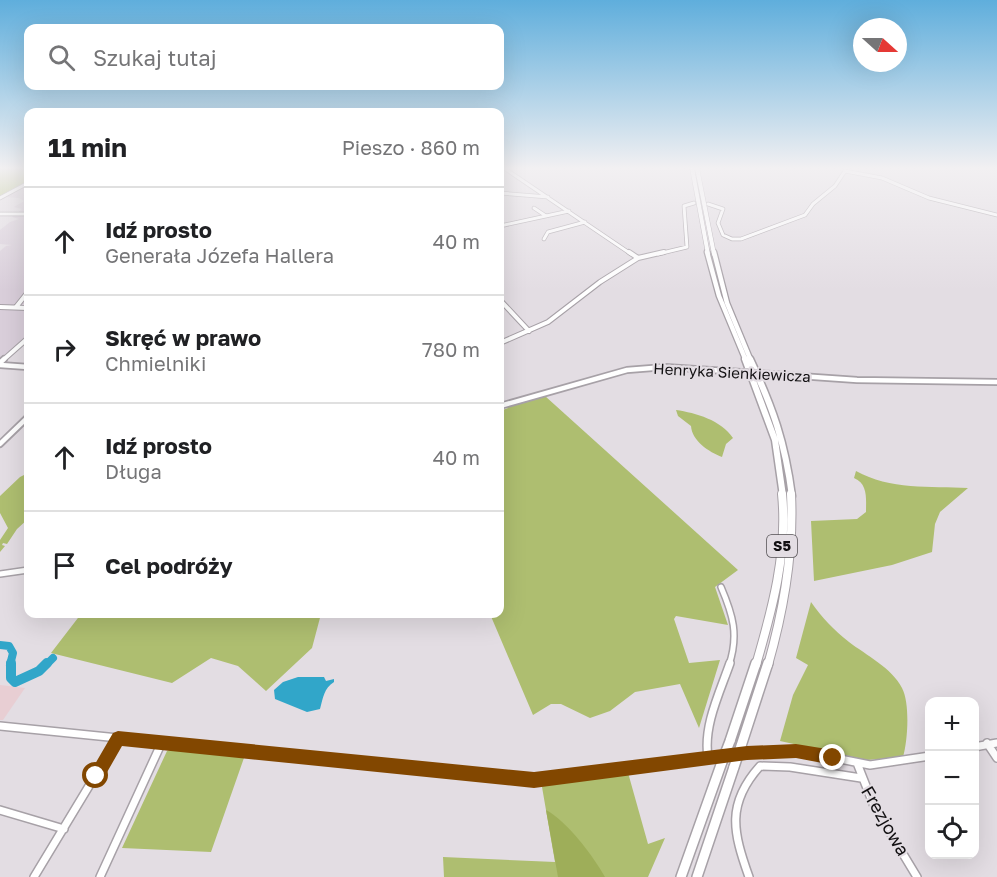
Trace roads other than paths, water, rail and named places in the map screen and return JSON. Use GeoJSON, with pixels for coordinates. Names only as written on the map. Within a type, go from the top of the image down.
{"type":"FeatureCollection","features":[{"type":"Feature","properties":{"kind":"highway","name":"S5"},"geometry":{"type":"LineString","coordinates":[[681,877],[758,661],[778,583],[782,554],[782,486],[776,444],[769,419],[731,329],[710,264],[700,209]]}},
{"type":"Feature","properties":{"kind":"highway","name":"S5"},"geometry":{"type":"LineString","coordinates":[[697,877],[773,652],[787,595],[791,561],[791,494],[786,456],[775,415],[726,298],[705,209]]}},
{"type":"Feature","properties":{"kind":"street"},"geometry":{"type":"LineString","coordinates":[[535,209],[546,216]]}},
{"type":"Feature","properties":{"kind":"street"},"geometry":{"type":"LineString","coordinates":[[566,209],[638,258]]}},
{"type":"Feature","properties":{"kind":"street"},"geometry":{"type":"LineString","coordinates":[[504,341],[529,332],[561,314],[600,282],[638,258],[687,247],[684,209]]}},
{"type":"Feature","properties":{"kind":"street"},"geometry":{"type":"LineString","coordinates":[[723,209],[718,220],[723,235],[732,239],[741,239],[805,215],[809,209]]}},
{"type":"Feature","properties":{"kind":"street"},"geometry":{"type":"LineString","coordinates":[[973,209],[997,215]]}},
{"type":"Feature","properties":{"kind":"street"},"geometry":{"type":"LineString","coordinates":[[504,226],[569,211]]}},
{"type":"Feature","properties":{"kind":"street"},"geometry":{"type":"LineString","coordinates":[[0,214],[24,214]]}},
{"type":"Feature","properties":{"kind":"street"},"geometry":{"type":"LineString","coordinates":[[544,239],[548,232],[585,222]]}},
{"type":"Feature","properties":{"kind":"street"},"geometry":{"type":"LineString","coordinates":[[16,307],[24,297]]}},
{"type":"Feature","properties":{"kind":"street"},"geometry":{"type":"LineString","coordinates":[[504,304],[529,332]]}},
{"type":"Feature","properties":{"kind":"street"},"geometry":{"type":"LineString","coordinates":[[0,307],[24,308]]}},
{"type":"Feature","properties":{"kind":"street"},"geometry":{"type":"LineString","coordinates":[[0,364],[24,342]]}},
{"type":"Feature","properties":{"kind":"street"},"geometry":{"type":"LineString","coordinates":[[0,364],[24,367]]}},
{"type":"Feature","properties":{"kind":"street","name":"Henryka Sienkiewicza"},"geometry":{"type":"LineString","coordinates":[[504,405],[601,375],[636,369],[674,368],[825,378],[997,382]]}},
{"type":"Feature","properties":{"kind":"street"},"geometry":{"type":"LineString","coordinates":[[0,444],[24,421]]}},
{"type":"Feature","properties":{"kind":"street"},"geometry":{"type":"LineString","coordinates":[[0,574],[24,571]]}},
{"type":"Feature","properties":{"kind":"street"},"geometry":{"type":"LineString","coordinates":[[708,758],[706,745],[709,728],[736,645],[730,608],[721,586]]}},
{"type":"Feature","properties":{"kind":"street"},"geometry":{"type":"LineString","coordinates":[[0,726],[534,780],[708,758],[796,751],[857,763],[884,764],[925,757]]}},
{"type":"Feature","properties":{"kind":"street"},"geometry":{"type":"LineString","coordinates":[[34,877],[118,738]]}},
{"type":"Feature","properties":{"kind":"street"},"geometry":{"type":"LineString","coordinates":[[100,877],[162,742]]}},
{"type":"Feature","properties":{"kind":"street"},"geometry":{"type":"LineString","coordinates":[[979,746],[997,742]]}},
{"type":"Feature","properties":{"kind":"street"},"geometry":{"type":"LineString","coordinates":[[987,743],[997,758]]}},
{"type":"Feature","properties":{"kind":"street","name":"Frezjowa"},"geometry":{"type":"LineString","coordinates":[[857,763],[861,778],[917,877]]}},
{"type":"Feature","properties":{"kind":"street"},"geometry":{"type":"LineString","coordinates":[[749,877],[736,841],[733,821],[748,777],[760,766],[790,767],[861,778]]}},
{"type":"Feature","properties":{"kind":"street"},"geometry":{"type":"LineString","coordinates":[[0,810],[64,829]]}},
{"type":"Feature","properties":{"kind":"water"},"geometry":{"type":"Polygon","coordinates":[[[298,677],[324,677],[326,681],[334,679],[324,694],[320,709],[307,712],[275,699],[274,690],[283,682],[298,677]]]}},
{"type":"Feature","properties":{"kind":"waterway"},"geometry":{"type":"LineString","coordinates":[[0,645],[9,646],[13,653],[10,665]]}},
{"type":"Feature","properties":{"kind":"waterway"},"geometry":{"type":"LineString","coordinates":[[46,665],[53,658]]}},
{"type":"Feature","properties":{"kind":"waterway"},"geometry":{"type":"LineString","coordinates":[[11,663],[11,678],[15,682],[39,671],[47,663]]}}]}
